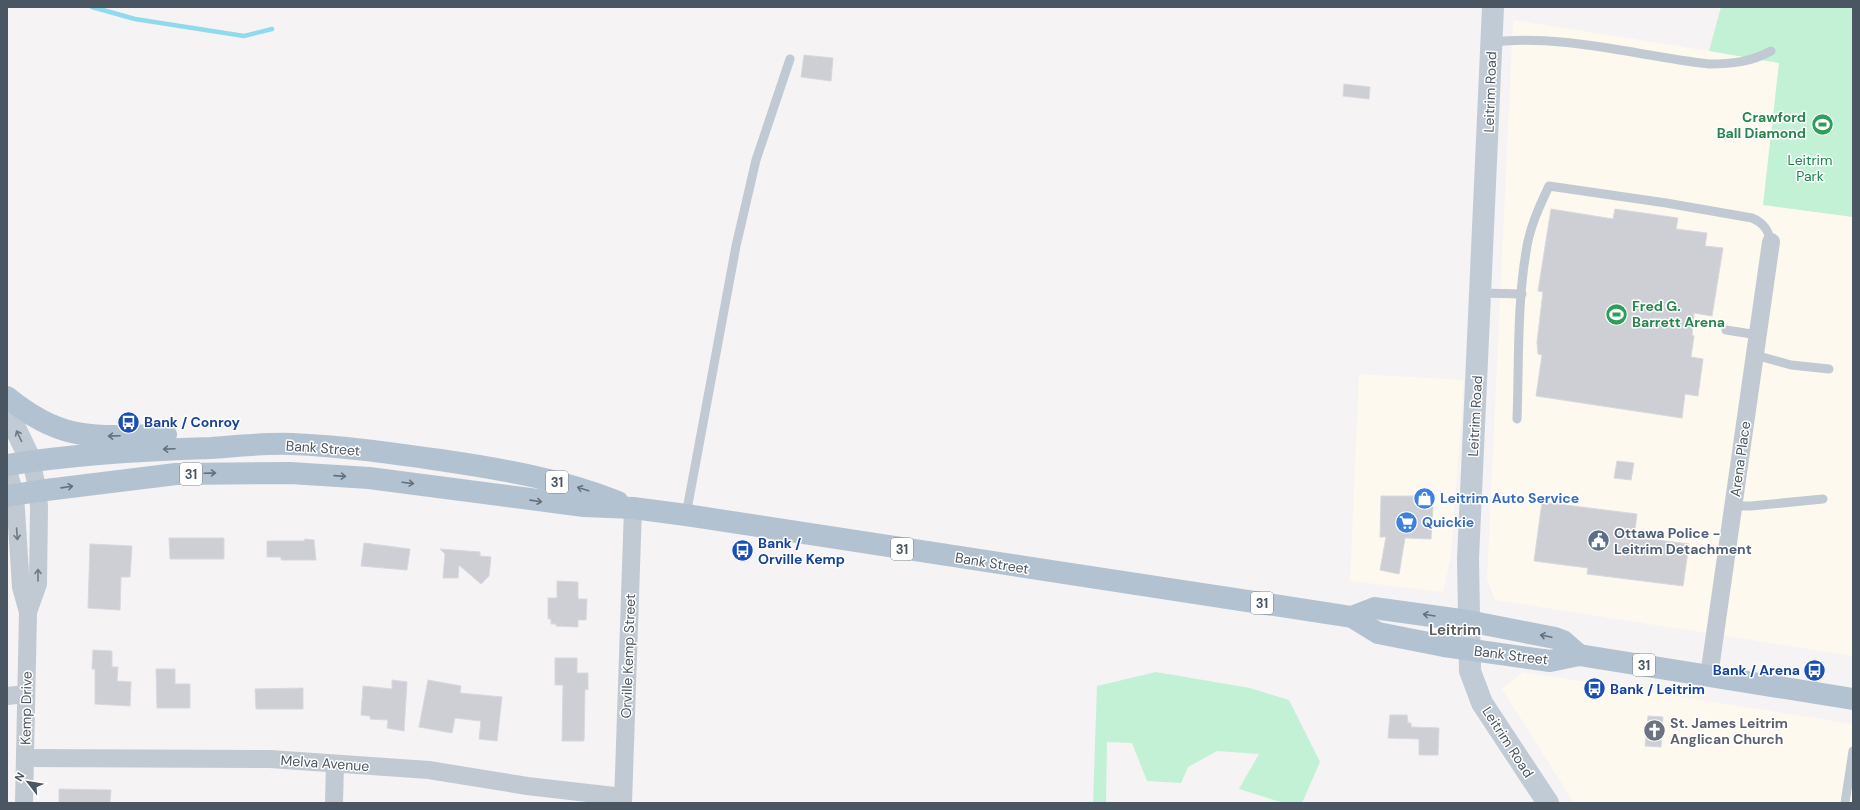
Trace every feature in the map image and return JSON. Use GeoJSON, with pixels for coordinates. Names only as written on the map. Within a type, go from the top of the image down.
{"type":"FeatureCollection","features":[{"type":"Feature","properties":{"kind":"main road","name":"Leitrim Road"},"geometry":{"type":"LineString","coordinates":[[1493,7],[1468,559],[1468,650],[1470,671],[1482,703],[1548,803]]}},
{"type":"Feature","properties":{"kind":"main road"},"geometry":{"type":"LineString","coordinates":[[7,397],[24,411],[52,427],[92,437],[224,433],[270,437],[292,444]]}},
{"type":"Feature","properties":{"kind":"main road"},"geometry":{"type":"LineString","coordinates":[[7,411],[31,461]]}},
{"type":"Feature","properties":{"kind":"main road","name":"Bank Street"},"geometry":{"type":"LineString","coordinates":[[7,466],[31,461],[142,450],[292,444],[384,452],[479,466],[575,486],[633,508]]}},
{"type":"Feature","properties":{"kind":"main road","name":"Bank Street"},"geometry":{"type":"LineString","coordinates":[[11,496],[38,491],[176,474],[290,473],[369,478],[584,506],[633,508],[686,515],[1352,617],[1378,633],[1468,650],[1550,661],[1579,655],[1853,699]]}},
{"type":"Feature","properties":{"kind":"main road","name":"Bank Street"},"geometry":{"type":"LineString","coordinates":[[1352,617],[1375,608],[1468,621],[1555,638],[1563,641],[1579,655]]}},
{"type":"Feature","properties":{"kind":"street","name":"Arena Place"},"geometry":{"type":"LineString","coordinates":[[1709,676],[1771,242]]}},
{"type":"Feature","properties":{"kind":"street","name":"Kemp Drive"},"geometry":{"type":"LineString","coordinates":[[28,612],[38,584],[38,491],[31,461]]}},
{"type":"Feature","properties":{"kind":"street","name":"Kemp Drive"},"geometry":{"type":"LineString","coordinates":[[7,466],[21,587],[28,612],[24,803]]}},
{"type":"Feature","properties":{"kind":"street","name":"Orville Kemp Street"},"geometry":{"type":"LineString","coordinates":[[623,800],[633,508]]}},
{"type":"Feature","properties":{"kind":"street"},"geometry":{"type":"LineString","coordinates":[[7,696],[26,694]]}},
{"type":"Feature","properties":{"kind":"street","name":"Melva Avenue"},"geometry":{"type":"LineString","coordinates":[[25,758],[270,759],[335,765],[429,770],[623,800]]}},
{"type":"Feature","properties":{"kind":"street"},"geometry":{"type":"LineString","coordinates":[[334,803],[335,765]]}},
{"type":"Feature","properties":{"kind":"lane"},"geometry":{"type":"LineString","coordinates":[[1492,42],[1512,40],[1556,42],[1710,64],[1730,64],[1746,61],[1771,51]]}},
{"type":"Feature","properties":{"kind":"lane"},"geometry":{"type":"LineString","coordinates":[[686,515],[736,246],[754,168],[790,59]]}},
{"type":"Feature","properties":{"kind":"lane"},"geometry":{"type":"LineString","coordinates":[[1517,419],[1522,294],[1526,252],[1530,231],[1549,186],[1752,218],[1761,221],[1768,230],[1771,242]]}},
{"type":"Feature","properties":{"kind":"lane"},"geometry":{"type":"LineString","coordinates":[[1481,293],[1522,294]]}},
{"type":"Feature","properties":{"kind":"lane"},"geometry":{"type":"LineString","coordinates":[[1726,330],[1758,335]]}},
{"type":"Feature","properties":{"kind":"lane"},"geometry":{"type":"LineString","coordinates":[[1755,355],[1791,365],[1829,368]]}},
{"type":"Feature","properties":{"kind":"lane"},"geometry":{"type":"LineString","coordinates":[[1734,506],[1751,506],[1823,499]]}},
{"type":"Feature","properties":{"kind":"lane"},"geometry":{"type":"LineString","coordinates":[[1845,803],[1853,751]]}},
{"type":"Feature","properties":{"kind":"shaded area"},"geometry":{"type":"Polygon","coordinates":[[[1513,20],[1779,62],[1763,204],[1853,217],[1853,656],[1495,600],[1487,579],[1513,20]]]}},
{"type":"Feature","properties":{"kind":"shaded area"},"geometry":{"type":"Polygon","coordinates":[[[1359,374],[1464,380],[1451,556],[1443,592],[1350,581],[1359,374]]]}},
{"type":"Feature","properties":{"kind":"shaded area"},"geometry":{"type":"Polygon","coordinates":[[[1523,672],[1853,724],[1853,803],[1574,803],[1502,689],[1523,672]]]}},
{"type":"Feature","properties":{"kind":"green space","name":"Leitrim Park"},"geometry":{"type":"Polygon","coordinates":[[[1721,7],[1853,7],[1853,217],[1763,205],[1779,63],[1709,51],[1721,7]]]}},
{"type":"Feature","properties":{"kind":"green space"},"geometry":{"type":"Polygon","coordinates":[[[1156,672],[1250,688],[1289,700],[1320,762],[1302,803],[1284,803],[1239,789],[1259,754],[1217,751],[1188,767],[1181,783],[1147,781],[1132,743],[1107,742],[1106,803],[1093,803],[1097,686],[1156,672]]]}},
{"type":"Feature","properties":{"kind":"building"},"geometry":{"type":"Polygon","coordinates":[[[804,55],[833,58],[831,81],[801,77],[804,55]]]}},
{"type":"Feature","properties":{"kind":"building"},"geometry":{"type":"Polygon","coordinates":[[[1344,84],[1370,87],[1369,99],[1343,96],[1344,84]]]}},
{"type":"Feature","properties":{"kind":"building","name":"Fred G. Barrett Arena"},"geometry":{"type":"Polygon","coordinates":[[[1551,209],[1613,219],[1615,209],[1678,218],[1676,229],[1707,233],[1705,246],[1723,248],[1712,316],[1694,313],[1692,335],[1694,336],[1691,357],[1703,359],[1698,396],[1685,394],[1682,418],[1536,396],[1542,355],[1538,354],[1537,342],[1543,292],[1538,291],[1551,209]]]}},
{"type":"Feature","properties":{"kind":"building"},"geometry":{"type":"Polygon","coordinates":[[[1617,461],[1634,463],[1631,480],[1614,478],[1617,461]]]}},
{"type":"Feature","properties":{"kind":"building","name":"Quickie"},"geometry":{"type":"Polygon","coordinates":[[[1417,494],[1431,494],[1431,507],[1433,507],[1431,539],[1405,538],[1399,574],[1380,570],[1386,537],[1380,537],[1381,496],[1417,496],[1417,494]]]}},
{"type":"Feature","properties":{"kind":"building","name":"Ottawa Police - Leitrim Detachment"},"geometry":{"type":"Polygon","coordinates":[[[1542,502],[1637,514],[1634,537],[1689,544],[1683,586],[1587,574],[1588,568],[1534,561],[1542,502]]]}},
{"type":"Feature","properties":{"kind":"building"},"geometry":{"type":"Polygon","coordinates":[[[169,538],[224,538],[224,559],[170,559],[169,538]]]}},
{"type":"Feature","properties":{"kind":"building"},"geometry":{"type":"Polygon","coordinates":[[[305,539],[314,540],[316,560],[281,560],[281,557],[267,557],[267,541],[304,541],[305,539]]]}},
{"type":"Feature","properties":{"kind":"building"},"geometry":{"type":"Polygon","coordinates":[[[364,543],[410,549],[407,570],[361,566],[364,543]]]}},
{"type":"Feature","properties":{"kind":"building"},"geometry":{"type":"Polygon","coordinates":[[[90,544],[132,546],[130,577],[121,577],[120,610],[88,608],[90,544]]]}},
{"type":"Feature","properties":{"kind":"building"},"geometry":{"type":"Polygon","coordinates":[[[440,549],[480,552],[480,556],[491,557],[489,576],[481,584],[459,565],[458,578],[443,578],[445,554],[440,549]]]}},
{"type":"Feature","properties":{"kind":"building"},"geometry":{"type":"Polygon","coordinates":[[[557,581],[578,582],[578,599],[587,599],[586,620],[578,620],[578,627],[556,626],[556,624],[551,624],[551,619],[548,619],[548,598],[557,598],[557,581]]]}},
{"type":"Feature","properties":{"kind":"building"},"geometry":{"type":"Polygon","coordinates":[[[93,650],[112,651],[112,667],[118,667],[117,681],[131,682],[130,706],[95,704],[95,669],[92,669],[93,650]]]}},
{"type":"Feature","properties":{"kind":"building"},"geometry":{"type":"Polygon","coordinates":[[[555,658],[577,658],[577,673],[588,673],[588,690],[585,689],[584,741],[562,741],[563,685],[555,685],[555,658]]]}},
{"type":"Feature","properties":{"kind":"building"},"geometry":{"type":"Polygon","coordinates":[[[156,669],[175,669],[175,684],[190,684],[190,708],[157,708],[156,669]]]}},
{"type":"Feature","properties":{"kind":"building"},"geometry":{"type":"Polygon","coordinates":[[[392,680],[407,682],[404,731],[387,728],[388,720],[370,719],[370,716],[361,715],[363,686],[392,689],[392,680]]]}},
{"type":"Feature","properties":{"kind":"building"},"geometry":{"type":"Polygon","coordinates":[[[428,680],[461,686],[460,693],[502,697],[497,741],[479,739],[481,721],[455,718],[452,733],[419,727],[428,680]]]}},
{"type":"Feature","properties":{"kind":"building"},"geometry":{"type":"Polygon","coordinates":[[[303,688],[303,709],[256,709],[255,689],[303,688]]]}},
{"type":"Feature","properties":{"kind":"building"},"geometry":{"type":"Polygon","coordinates":[[[1390,715],[1407,715],[1408,723],[1411,723],[1411,727],[1439,728],[1438,755],[1419,755],[1419,739],[1388,738],[1390,715]]]}},
{"type":"Feature","properties":{"kind":"building","name":"St. James Leitrim Anglican Church"},"geometry":{"type":"Polygon","coordinates":[[[1648,716],[1663,717],[1661,747],[1645,746],[1648,716]]]}},
{"type":"Feature","properties":{"kind":"building"},"geometry":{"type":"Polygon","coordinates":[[[59,789],[111,790],[110,803],[59,803],[59,789]]]}},
{"type":"Feature","properties":{"kind":"waterway"},"geometry":{"type":"LineString","coordinates":[[92,7],[135,19],[244,36],[272,29]]}},
{"type":"Feature","properties":{"kind":"place","name":"Crawford Ball Diamond"},"geometry":{"type":"Point","coordinates":[1822,125]}},
{"type":"Feature","properties":{"kind":"place","name":"Fred G. Barrett Arena"},"geometry":{"type":"Point","coordinates":[1617,314]}},
{"type":"Feature","properties":{"kind":"place","name":"Bank / Conroy"},"geometry":{"type":"Point","coordinates":[129,422]}},
{"type":"Feature","properties":{"kind":"place","name":"Leitrim Auto Service"},"geometry":{"type":"Point","coordinates":[1424,498]}},
{"type":"Feature","properties":{"kind":"place","name":"Quickie"},"geometry":{"type":"Point","coordinates":[1406,522]}},
{"type":"Feature","properties":{"kind":"place","name":"Ottawa Police - Leitrim Detachment"},"geometry":{"type":"Point","coordinates":[1599,541]}},
{"type":"Feature","properties":{"kind":"place","name":"Bank / Orville Kemp"},"geometry":{"type":"Point","coordinates":[742,551]}},
{"type":"Feature","properties":{"kind":"place","name":"Bank / Arena"},"geometry":{"type":"Point","coordinates":[1815,670]}},
{"type":"Feature","properties":{"kind":"place","name":"Bank / Leitrim"},"geometry":{"type":"Point","coordinates":[1595,689]}},
{"type":"Feature","properties":{"kind":"place","name":"St. James Leitrim Anglican Church"},"geometry":{"type":"Point","coordinates":[1654,731]}},
{"type":"Feature","properties":{"kind":"district","name":"Leitrim"},"geometry":{"type":"Point","coordinates":[1455,630]}}]}
